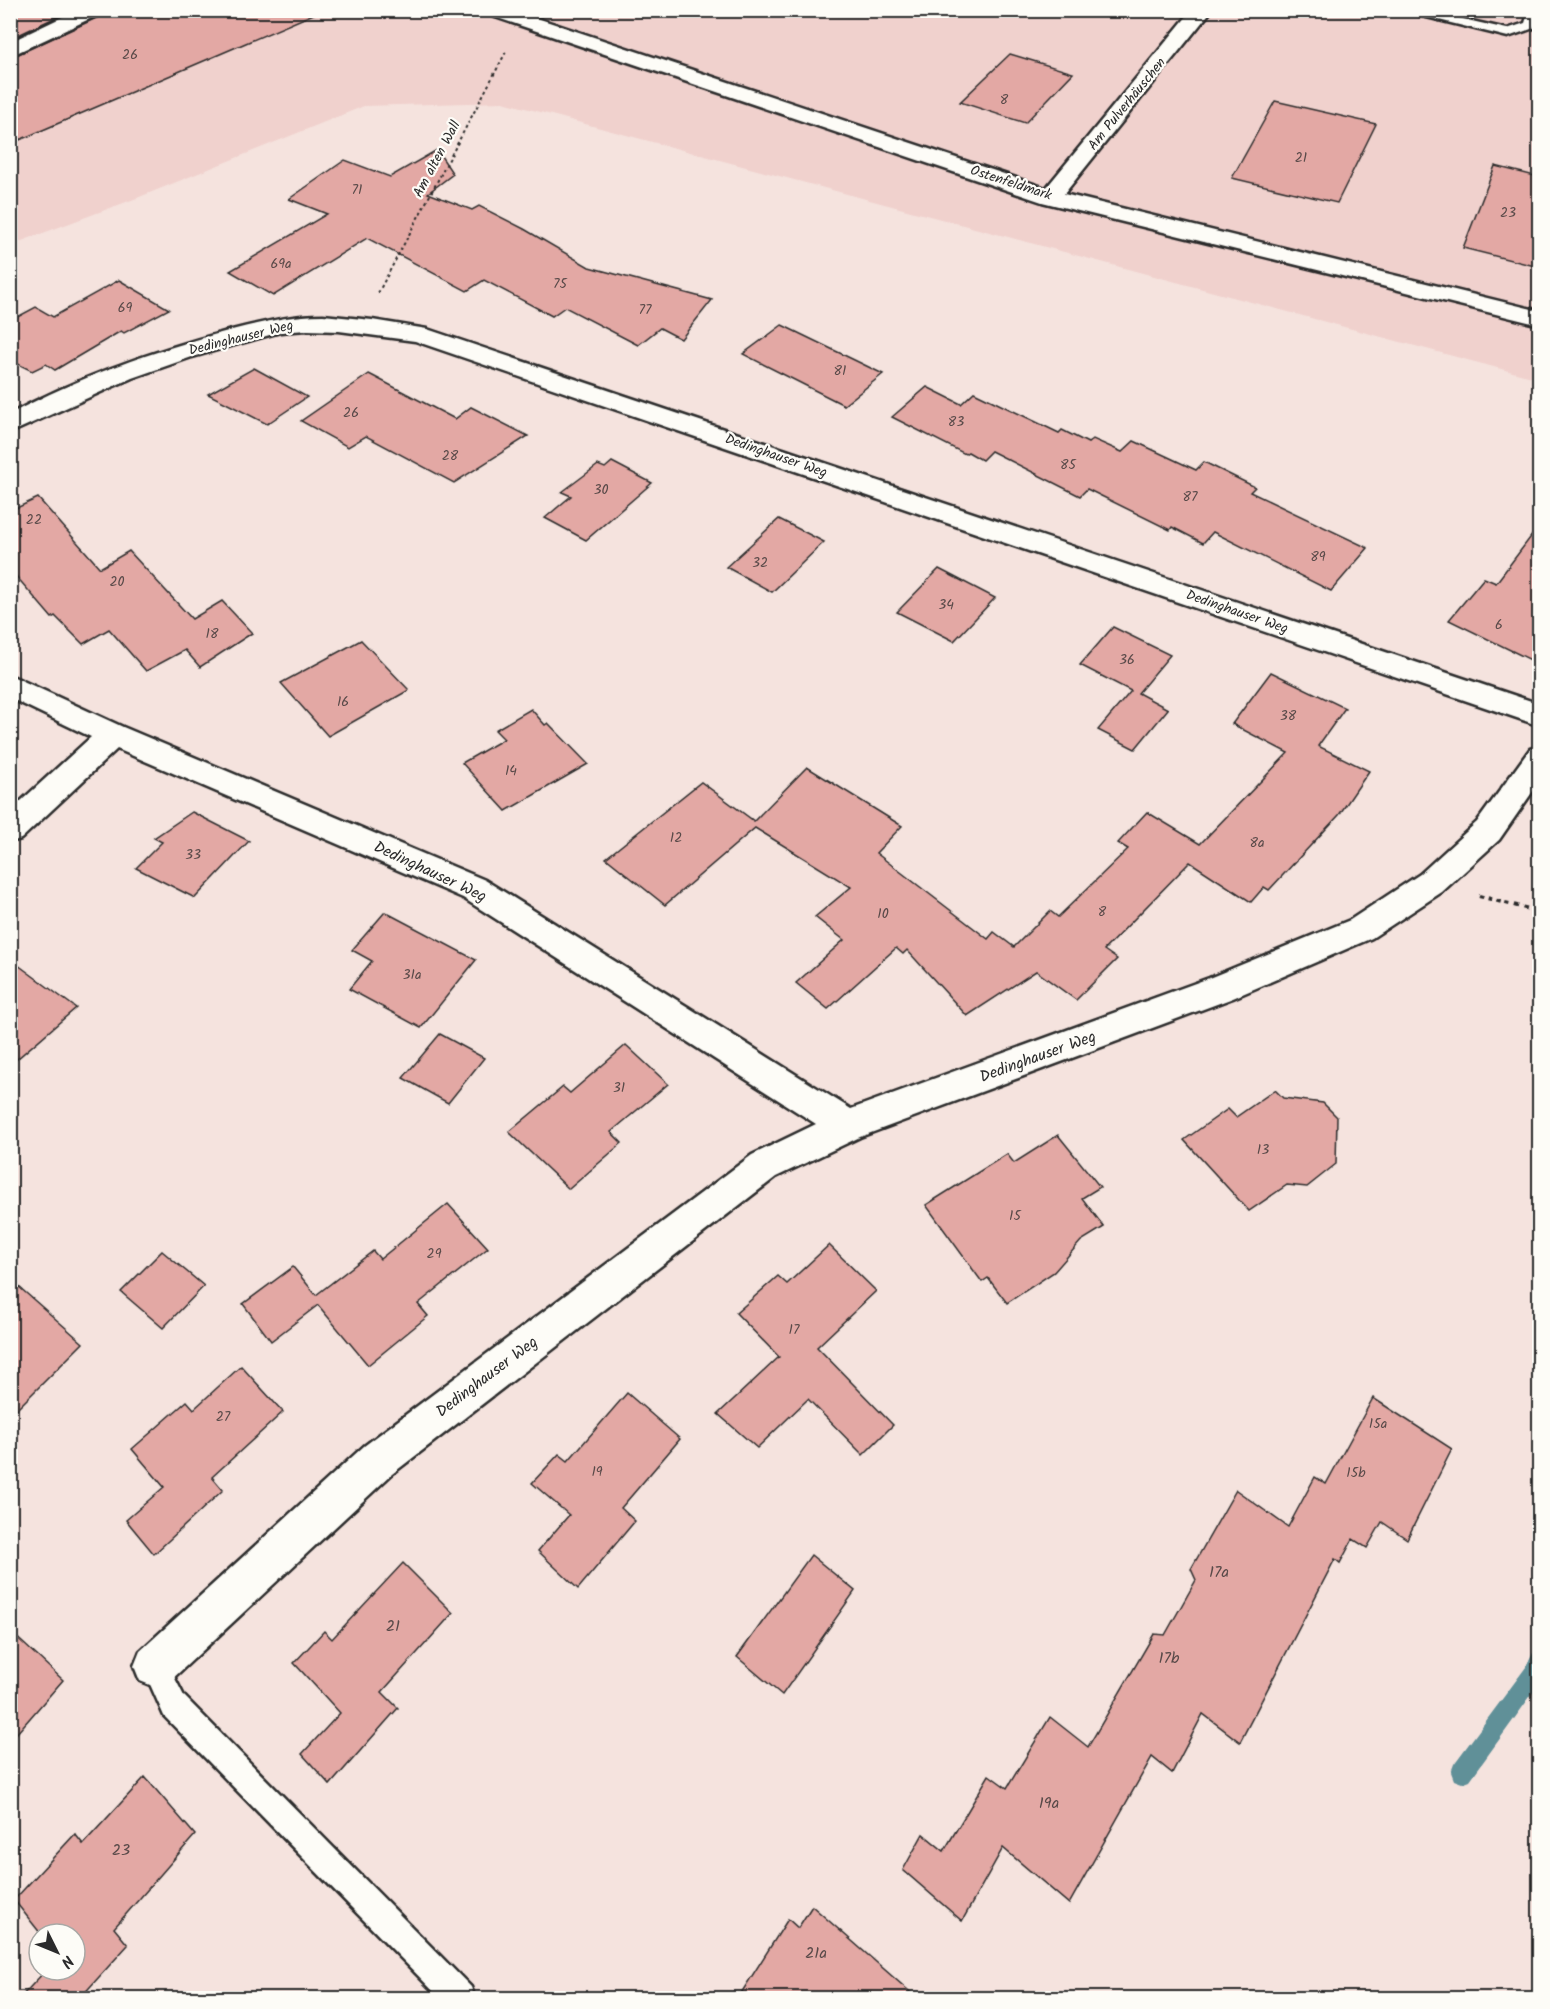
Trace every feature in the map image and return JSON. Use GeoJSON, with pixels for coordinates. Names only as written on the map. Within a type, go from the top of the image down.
{"type":"FeatureCollection","features":[{"type":"Feature","properties":{"kind":"street"},"geometry":{"type":"LineString","coordinates":[[10,50],[93,10]]}},
{"type":"Feature","properties":{"kind":"street","name":"Ostenfeldmark"},"geometry":{"type":"LineString","coordinates":[[493,10],[1050,197],[1539,318]]}},
{"type":"Feature","properties":{"kind":"street","name":"Am Pulverhäuschen"},"geometry":{"type":"LineString","coordinates":[[1050,197],[1203,10]]}},
{"type":"Feature","properties":{"kind":"street","name":"Dedinghauser Weg"},"geometry":{"type":"LineString","coordinates":[[10,425],[50,402],[212,343],[292,323],[361,326],[419,334],[1539,715]]}},
{"type":"Feature","properties":{"kind":"street","name":"Dedinghauser Weg"},"geometry":{"type":"LineString","coordinates":[[10,686],[113,735],[474,889],[848,1126]]}},
{"type":"Feature","properties":{"kind":"street"},"geometry":{"type":"LineString","coordinates":[[10,830],[113,735]]}},
{"type":"Feature","properties":{"kind":"street","name":"Dedinghauser Weg"},"geometry":{"type":"LineString","coordinates":[[155,1666],[378,1460],[764,1166],[848,1126],[1221,988],[1360,929],[1431,883],[1488,831],[1539,757]]}},
{"type":"Feature","properties":{"kind":"lane"},"geometry":{"type":"LineString","coordinates":[[1404,10],[1508,33],[1530,24],[1535,10]]}},
{"type":"Feature","properties":{"kind":"lane"},"geometry":{"type":"LineString","coordinates":[[155,1666],[174,1706],[460,1998]]}},
{"type":"Feature","properties":{"kind":"path","name":"Am alten Wall"},"geometry":{"type":"LineString","coordinates":[[361,326],[522,20]]}},
{"type":"Feature","properties":{"kind":"path"},"geometry":{"type":"LineString","coordinates":[[1431,883],[1539,912]]}},
{"type":"Feature","properties":{"kind":"shaded area"},"geometry":{"type":"Polygon","coordinates":[[[11,11],[1539,11],[1539,379],[503,102],[364,106],[137,198],[11,245],[11,11]]]}},
{"type":"Feature","properties":{"kind":"building"},"geometry":{"type":"Polygon","coordinates":[[[10,10],[71,10],[10,39],[10,10]]]}},
{"type":"Feature","properties":{"kind":"building"},"geometry":{"type":"Polygon","coordinates":[[[104,10],[323,10],[10,144],[10,58],[101,16],[104,10]]]}},
{"type":"Feature","properties":{"kind":"building"},"geometry":{"type":"Polygon","coordinates":[[[1010,54],[1073,73],[1025,123],[960,102],[1010,54]]]}},
{"type":"Feature","properties":{"kind":"building"},"geometry":{"type":"Polygon","coordinates":[[[1275,101],[1376,124],[1337,203],[1232,178],[1275,101]]]}},
{"type":"Feature","properties":{"kind":"building"},"geometry":{"type":"Polygon","coordinates":[[[437,150],[453,174],[428,193],[472,210],[479,206],[589,267],[712,300],[681,339],[660,328],[638,345],[565,307],[552,316],[484,280],[467,291],[367,238],[273,296],[230,271],[327,214],[289,199],[345,160],[390,177],[437,150]]]}},
{"type":"Feature","properties":{"kind":"building"},"geometry":{"type":"Polygon","coordinates":[[[1495,166],[1539,177],[1539,267],[1463,248],[1495,166]]]}},
{"type":"Feature","properties":{"kind":"building"},"geometry":{"type":"Polygon","coordinates":[[[119,280],[169,309],[124,333],[121,331],[55,370],[46,364],[32,371],[10,360],[10,321],[36,307],[53,317],[119,280]]]}},
{"type":"Feature","properties":{"kind":"building"},"geometry":{"type":"Polygon","coordinates":[[[782,325],[883,374],[844,405],[743,354],[782,325]]]}},
{"type":"Feature","properties":{"kind":"building"},"geometry":{"type":"Polygon","coordinates":[[[254,368],[307,397],[267,424],[208,394],[254,368]]]}},
{"type":"Feature","properties":{"kind":"building"},"geometry":{"type":"Polygon","coordinates":[[[369,374],[455,419],[471,407],[528,436],[454,483],[366,436],[348,447],[301,421],[369,374]]]}},
{"type":"Feature","properties":{"kind":"building"},"geometry":{"type":"Polygon","coordinates":[[[927,387],[961,404],[974,392],[1059,433],[1062,430],[1088,443],[1093,439],[1122,452],[1134,441],[1196,470],[1204,462],[1255,487],[1250,492],[1368,548],[1331,591],[1213,532],[1203,543],[1172,527],[1170,530],[1087,489],[1080,496],[991,451],[982,460],[968,452],[965,454],[892,417],[927,387]]]}},
{"type":"Feature","properties":{"kind":"building"},"geometry":{"type":"Polygon","coordinates":[[[612,462],[652,483],[586,540],[545,518],[571,496],[562,492],[598,465],[605,468],[612,462]]]}},
{"type":"Feature","properties":{"kind":"building"},"geometry":{"type":"Polygon","coordinates":[[[38,498],[100,568],[129,551],[192,619],[222,601],[252,633],[200,667],[185,650],[146,671],[109,629],[83,644],[55,616],[52,618],[10,569],[10,511],[38,498]]]}},
{"type":"Feature","properties":{"kind":"building"},"geometry":{"type":"Polygon","coordinates":[[[779,519],[824,542],[772,592],[726,567],[779,519]]]}},
{"type":"Feature","properties":{"kind":"building"},"geometry":{"type":"Polygon","coordinates":[[[1539,526],[1539,664],[1449,620],[1484,578],[1496,583],[1539,526]]]}},
{"type":"Feature","properties":{"kind":"building"},"geometry":{"type":"Polygon","coordinates":[[[939,569],[995,598],[954,641],[897,612],[939,569]]]}},
{"type":"Feature","properties":{"kind":"building"},"geometry":{"type":"Polygon","coordinates":[[[1113,627],[1170,655],[1138,693],[1168,709],[1135,749],[1098,730],[1131,691],[1080,665],[1113,627]]]}},
{"type":"Feature","properties":{"kind":"building"},"geometry":{"type":"Polygon","coordinates":[[[361,640],[409,690],[328,736],[281,683],[361,640]]]}},
{"type":"Feature","properties":{"kind":"building"},"geometry":{"type":"Polygon","coordinates":[[[1271,672],[1345,708],[1318,746],[1369,771],[1339,815],[1269,890],[1264,887],[1251,902],[1190,862],[1104,950],[1117,959],[1076,1000],[1036,971],[967,1016],[907,950],[903,954],[896,948],[828,1009],[796,983],[844,940],[815,917],[851,887],[755,828],[665,905],[606,858],[701,782],[754,821],[807,767],[902,826],[876,853],[988,939],[994,932],[1014,947],[1050,911],[1058,917],[1128,849],[1118,843],[1147,812],[1200,844],[1288,753],[1232,724],[1271,672]]]}},
{"type":"Feature","properties":{"kind":"building"},"geometry":{"type":"Polygon","coordinates":[[[531,709],[588,764],[506,811],[462,763],[504,739],[495,730],[531,709]]]}},
{"type":"Feature","properties":{"kind":"building"},"geometry":{"type":"Polygon","coordinates":[[[192,812],[249,841],[195,898],[136,868],[162,842],[154,838],[192,812]]]}},
{"type":"Feature","properties":{"kind":"building"},"geometry":{"type":"Polygon","coordinates":[[[385,912],[476,960],[421,1028],[349,989],[372,961],[352,950],[385,912]]]}},
{"type":"Feature","properties":{"kind":"building"},"geometry":{"type":"Polygon","coordinates":[[[10,959],[76,1008],[10,1065],[10,959]]]}},
{"type":"Feature","properties":{"kind":"building"},"geometry":{"type":"Polygon","coordinates":[[[440,1034],[484,1058],[448,1103],[403,1078],[440,1034]]]}},
{"type":"Feature","properties":{"kind":"building"},"geometry":{"type":"Polygon","coordinates":[[[626,1045],[668,1084],[611,1132],[622,1143],[569,1189],[509,1132],[563,1087],[570,1093],[626,1045]]]}},
{"type":"Feature","properties":{"kind":"building"},"geometry":{"type":"Polygon","coordinates":[[[1275,1090],[1283,1098],[1323,1103],[1337,1117],[1336,1164],[1307,1187],[1287,1185],[1249,1211],[1184,1140],[1228,1109],[1236,1117],[1275,1090]]]}},
{"type":"Feature","properties":{"kind":"building"},"geometry":{"type":"Polygon","coordinates":[[[1058,1135],[1100,1187],[1082,1198],[1104,1227],[1081,1241],[1054,1272],[1007,1303],[988,1278],[982,1282],[926,1205],[1007,1154],[1014,1163],[1058,1135]]]}},
{"type":"Feature","properties":{"kind":"building"},"geometry":{"type":"Polygon","coordinates":[[[448,1204],[488,1248],[418,1304],[428,1316],[368,1365],[318,1305],[271,1341],[243,1304],[293,1267],[316,1295],[373,1251],[380,1259],[448,1204]]]}},
{"type":"Feature","properties":{"kind":"building"},"geometry":{"type":"Polygon","coordinates":[[[829,1245],[876,1291],[817,1347],[893,1425],[863,1455],[808,1399],[757,1448],[718,1414],[779,1357],[736,1313],[778,1276],[787,1284],[829,1245]]]}},
{"type":"Feature","properties":{"kind":"building"},"geometry":{"type":"Polygon","coordinates":[[[162,1251],[204,1286],[163,1328],[121,1292],[162,1251]]]}},
{"type":"Feature","properties":{"kind":"building"},"geometry":{"type":"Polygon","coordinates":[[[10,1279],[83,1343],[10,1416],[10,1279]]]}},
{"type":"Feature","properties":{"kind":"building"},"geometry":{"type":"Polygon","coordinates":[[[241,1366],[283,1412],[212,1477],[223,1490],[154,1554],[126,1520],[164,1487],[132,1449],[187,1401],[194,1409],[241,1366]]]}},
{"type":"Feature","properties":{"kind":"building"},"geometry":{"type":"Polygon","coordinates":[[[627,1393],[680,1439],[621,1508],[635,1521],[578,1589],[538,1551],[569,1515],[532,1483],[559,1454],[568,1461],[627,1393]]]}},
{"type":"Feature","properties":{"kind":"building"},"geometry":{"type":"Polygon","coordinates":[[[1373,1398],[1452,1449],[1407,1539],[1382,1522],[1367,1548],[1353,1539],[1340,1563],[1335,1559],[1240,1742],[1203,1714],[1172,1773],[1152,1757],[1069,1904],[1003,1848],[962,1921],[903,1870],[923,1834],[944,1851],[989,1775],[1007,1788],[1050,1717],[1088,1747],[1154,1634],[1165,1635],[1196,1580],[1191,1569],[1236,1490],[1288,1527],[1315,1477],[1326,1484],[1373,1398]]]}},
{"type":"Feature","properties":{"kind":"building"},"geometry":{"type":"Polygon","coordinates":[[[811,1555],[855,1591],[782,1695],[737,1657],[811,1555]]]}},
{"type":"Feature","properties":{"kind":"building"},"geometry":{"type":"Polygon","coordinates":[[[403,1563],[453,1613],[382,1692],[398,1708],[330,1785],[302,1754],[340,1713],[294,1663],[324,1631],[332,1639],[403,1563]]]}},
{"type":"Feature","properties":{"kind":"building"},"geometry":{"type":"Polygon","coordinates":[[[10,1631],[63,1680],[10,1741],[10,1631]]]}},
{"type":"Feature","properties":{"kind":"building"},"geometry":{"type":"Polygon","coordinates":[[[145,1777],[195,1835],[114,1928],[128,1945],[80,1998],[20,1998],[35,1982],[87,1982],[87,1922],[31,1922],[14,1900],[75,1834],[83,1844],[145,1777]]]}},
{"type":"Feature","properties":{"kind":"building"},"geometry":{"type":"Polygon","coordinates":[[[812,1906],[917,1998],[738,1998],[788,1919],[798,1928],[812,1906]]]}},
{"type":"Feature","properties":{"kind":"waterway"},"geometry":{"type":"LineString","coordinates":[[1462,1772],[1533,1674],[1540,1660]]}}]}
